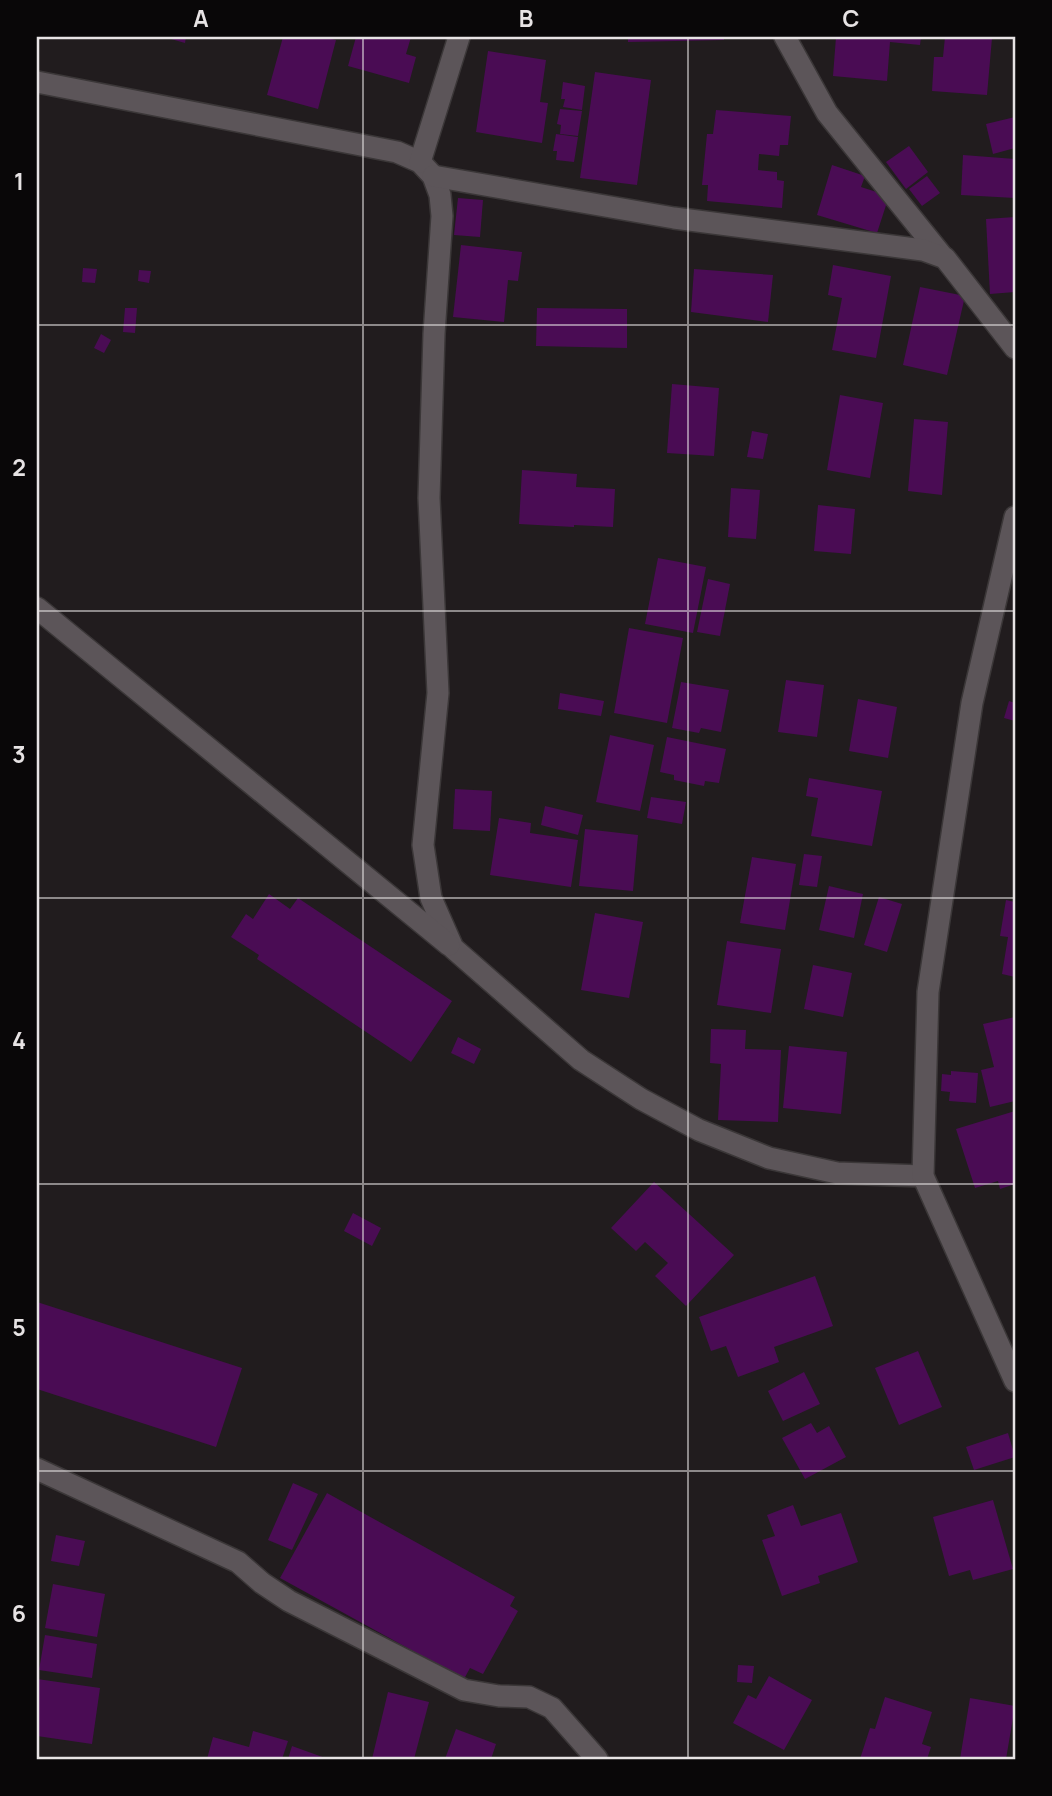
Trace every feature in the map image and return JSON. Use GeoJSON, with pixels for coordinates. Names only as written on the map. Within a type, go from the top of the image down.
{"type":"FeatureCollection","features":[{"type":"Feature","properties":{"kind":"street"},"geometry":{"type":"LineString","coordinates":[[453,948],[431,898],[423,845],[438,694],[429,498],[434,334],[442,216],[440,195],[426,169],[459,37]]}},
{"type":"Feature","properties":{"kind":"street"},"geometry":{"type":"LineString","coordinates":[[785,37],[827,113],[1015,348]]}},
{"type":"Feature","properties":{"kind":"street"},"geometry":{"type":"LineString","coordinates":[[37,82],[397,152],[426,169],[674,218],[902,246],[945,258]]}},
{"type":"Feature","properties":{"kind":"street"},"geometry":{"type":"LineString","coordinates":[[1015,516],[972,703],[928,992],[923,1176],[1015,1381]]}},
{"type":"Feature","properties":{"kind":"street"},"geometry":{"type":"LineString","coordinates":[[37,608],[453,948],[581,1060],[641,1099],[699,1130],[769,1158],[837,1173],[923,1176]]}},
{"type":"Feature","properties":{"kind":"street"},"geometry":{"type":"LineString","coordinates":[[37,1469],[238,1562],[262,1583],[289,1601],[464,1690],[499,1696],[529,1697],[552,1708],[597,1759]]}},
{"type":"Feature","properties":{"kind":"building"},"geometry":{"type":"Polygon","coordinates":[[[164,37],[186,37],[185,43],[164,37]]]}},
{"type":"Feature","properties":{"kind":"building"},"geometry":{"type":"Polygon","coordinates":[[[283,37],[332,37],[331,39],[336,40],[318,109],[267,95],[283,37]]]}},
{"type":"Feature","properties":{"kind":"building"},"geometry":{"type":"Polygon","coordinates":[[[356,37],[411,37],[406,54],[416,57],[409,83],[348,66],[356,37]]]}},
{"type":"Feature","properties":{"kind":"building"},"geometry":{"type":"Polygon","coordinates":[[[628,37],[724,37],[724,40],[628,42],[628,37]]]}},
{"type":"Feature","properties":{"kind":"building"},"geometry":{"type":"Polygon","coordinates":[[[836,37],[921,37],[920,45],[890,42],[887,81],[833,76],[836,37]]]}},
{"type":"Feature","properties":{"kind":"building"},"geometry":{"type":"Polygon","coordinates":[[[945,37],[992,38],[987,95],[932,91],[934,57],[943,57],[945,37]]]}},
{"type":"Feature","properties":{"kind":"building"},"geometry":{"type":"Polygon","coordinates":[[[488,51],[546,60],[540,102],[548,103],[542,143],[476,132],[488,51]]]}},
{"type":"Feature","properties":{"kind":"building"},"geometry":{"type":"Polygon","coordinates":[[[595,72],[651,80],[637,185],[580,178],[595,72]]]}},
{"type":"Feature","properties":{"kind":"building"},"geometry":{"type":"Polygon","coordinates":[[[563,82],[585,86],[582,110],[563,107],[563,82]]]}},
{"type":"Feature","properties":{"kind":"building"},"geometry":{"type":"Polygon","coordinates":[[[560,109],[582,111],[578,136],[560,134],[561,125],[557,124],[560,109]]]}},
{"type":"Feature","properties":{"kind":"building"},"geometry":{"type":"Polygon","coordinates":[[[716,110],[791,116],[788,145],[780,145],[779,156],[759,154],[758,170],[777,172],[777,180],[784,181],[782,208],[707,201],[708,185],[702,185],[707,134],[713,134],[716,110]]]}},
{"type":"Feature","properties":{"kind":"building"},"geometry":{"type":"Polygon","coordinates":[[[1015,117],[1015,148],[993,154],[986,124],[1015,117]]]}},
{"type":"Feature","properties":{"kind":"building"},"geometry":{"type":"Polygon","coordinates":[[[556,134],[578,137],[574,162],[556,160],[557,151],[553,151],[556,134]]]}},
{"type":"Feature","properties":{"kind":"building"},"geometry":{"type":"Polygon","coordinates":[[[909,146],[928,172],[906,189],[886,162],[909,146]]]}},
{"type":"Feature","properties":{"kind":"building"},"geometry":{"type":"Polygon","coordinates":[[[963,155],[1015,159],[1015,198],[961,195],[963,155]]]}},
{"type":"Feature","properties":{"kind":"building"},"geometry":{"type":"Polygon","coordinates":[[[832,165],[865,176],[861,187],[889,196],[877,233],[817,215],[832,165]]]}},
{"type":"Feature","properties":{"kind":"building"},"geometry":{"type":"Polygon","coordinates":[[[927,176],[940,193],[922,206],[909,189],[927,176]]]}},
{"type":"Feature","properties":{"kind":"building"},"geometry":{"type":"Polygon","coordinates":[[[458,198],[483,200],[480,237],[454,235],[458,198]]]}},
{"type":"Feature","properties":{"kind":"building"},"geometry":{"type":"Polygon","coordinates":[[[1015,217],[1015,292],[990,294],[986,219],[1015,217]]]}},
{"type":"Feature","properties":{"kind":"building"},"geometry":{"type":"Polygon","coordinates":[[[461,245],[522,252],[518,281],[508,280],[504,322],[453,317],[461,245]]]}},
{"type":"Feature","properties":{"kind":"building"},"geometry":{"type":"Polygon","coordinates":[[[833,265],[891,276],[876,358],[832,350],[842,298],[828,295],[833,265]]]}},
{"type":"Feature","properties":{"kind":"building"},"geometry":{"type":"Polygon","coordinates":[[[83,268],[97,269],[95,283],[82,282],[83,268]]]}},
{"type":"Feature","properties":{"kind":"building"},"geometry":{"type":"Polygon","coordinates":[[[694,269],[773,275],[768,322],[691,312],[694,269]]]}},
{"type":"Feature","properties":{"kind":"building"},"geometry":{"type":"Polygon","coordinates":[[[139,270],[151,271],[149,283],[138,281],[139,270]]]}},
{"type":"Feature","properties":{"kind":"building"},"geometry":{"type":"Polygon","coordinates":[[[920,287],[965,296],[947,375],[903,365],[920,287]]]}},
{"type":"Feature","properties":{"kind":"building"},"geometry":{"type":"Polygon","coordinates":[[[125,308],[137,308],[135,333],[123,332],[125,308]]]}},
{"type":"Feature","properties":{"kind":"building"},"geometry":{"type":"Polygon","coordinates":[[[537,308],[627,309],[627,348],[536,346],[537,308]]]}},
{"type":"Feature","properties":{"kind":"building"},"geometry":{"type":"Polygon","coordinates":[[[101,334],[111,340],[104,353],[94,348],[101,334]]]}},
{"type":"Feature","properties":{"kind":"building"},"geometry":{"type":"Polygon","coordinates":[[[672,384],[719,388],[714,456],[667,453],[672,384]]]}},
{"type":"Feature","properties":{"kind":"building"},"geometry":{"type":"Polygon","coordinates":[[[840,395],[883,403],[870,478],[827,470],[840,395]]]}},
{"type":"Feature","properties":{"kind":"building"},"geometry":{"type":"Polygon","coordinates":[[[914,419],[948,422],[942,495],[908,491],[914,419]]]}},
{"type":"Feature","properties":{"kind":"building"},"geometry":{"type":"Polygon","coordinates":[[[752,431],[768,434],[763,459],[747,457],[752,431]]]}},
{"type":"Feature","properties":{"kind":"building"},"geometry":{"type":"Polygon","coordinates":[[[522,470],[577,474],[576,487],[615,489],[613,527],[519,524],[522,470]]]}},
{"type":"Feature","properties":{"kind":"building"},"geometry":{"type":"Polygon","coordinates":[[[731,488],[760,490],[756,539],[728,537],[731,488]]]}},
{"type":"Feature","properties":{"kind":"building"},"geometry":{"type":"Polygon","coordinates":[[[818,505],[855,509],[851,554],[814,551],[818,505]]]}},
{"type":"Feature","properties":{"kind":"building"},"geometry":{"type":"Polygon","coordinates":[[[658,558],[706,567],[693,633],[645,624],[658,558]]]}},
{"type":"Feature","properties":{"kind":"building"},"geometry":{"type":"Polygon","coordinates":[[[708,579],[730,584],[720,636],[697,632],[708,579]]]}},
{"type":"Feature","properties":{"kind":"building"},"geometry":{"type":"Polygon","coordinates":[[[629,628],[683,638],[667,723],[614,713],[629,628]]]}},
{"type":"Feature","properties":{"kind":"building"},"geometry":{"type":"Polygon","coordinates":[[[786,680],[824,685],[817,737],[778,732],[786,680]]]}},
{"type":"Feature","properties":{"kind":"building"},"geometry":{"type":"Polygon","coordinates":[[[681,682],[729,690],[721,732],[701,728],[699,733],[672,728],[681,682]]]}},
{"type":"Feature","properties":{"kind":"building"},"geometry":{"type":"Polygon","coordinates":[[[560,693],[604,701],[601,716],[558,709],[560,693]]]}},
{"type":"Feature","properties":{"kind":"building"},"geometry":{"type":"Polygon","coordinates":[[[858,699],[897,707],[888,758],[849,751],[858,699]]]}},
{"type":"Feature","properties":{"kind":"building"},"geometry":{"type":"Polygon","coordinates":[[[1009,701],[1015,703],[1015,721],[1004,718],[1009,701]]]}},
{"type":"Feature","properties":{"kind":"building"},"geometry":{"type":"Polygon","coordinates":[[[610,735],[654,745],[640,811],[596,802],[610,735]]]}},
{"type":"Feature","properties":{"kind":"building"},"geometry":{"type":"Polygon","coordinates":[[[667,737],[726,749],[719,783],[705,781],[704,786],[674,780],[674,775],[660,772],[667,737]]]}},
{"type":"Feature","properties":{"kind":"building"},"geometry":{"type":"Polygon","coordinates":[[[809,778],[882,791],[872,846],[811,836],[818,798],[806,796],[809,778]]]}},
{"type":"Feature","properties":{"kind":"building"},"geometry":{"type":"Polygon","coordinates":[[[455,789],[492,791],[490,831],[453,829],[455,789]]]}},
{"type":"Feature","properties":{"kind":"building"},"geometry":{"type":"Polygon","coordinates":[[[651,797],[686,802],[682,824],[647,818],[651,797]]]}},
{"type":"Feature","properties":{"kind":"building"},"geometry":{"type":"Polygon","coordinates":[[[545,806],[583,815],[578,835],[541,825],[545,806]]]}},
{"type":"Feature","properties":{"kind":"building"},"geometry":{"type":"Polygon","coordinates":[[[499,818],[531,823],[530,833],[578,840],[571,887],[490,875],[499,818]]]}},
{"type":"Feature","properties":{"kind":"building"},"geometry":{"type":"Polygon","coordinates":[[[585,829],[638,835],[633,891],[579,886],[585,829]]]}},
{"type":"Feature","properties":{"kind":"building"},"geometry":{"type":"Polygon","coordinates":[[[804,854],[822,856],[817,887],[799,885],[804,854]]]}},
{"type":"Feature","properties":{"kind":"building"},"geometry":{"type":"Polygon","coordinates":[[[752,857],[796,864],[785,930],[740,923],[752,857]]]}},
{"type":"Feature","properties":{"kind":"building"},"geometry":{"type":"Polygon","coordinates":[[[829,886],[863,894],[854,938],[819,930],[829,886]]]}},
{"type":"Feature","properties":{"kind":"building"},"geometry":{"type":"Polygon","coordinates":[[[269,894],[290,909],[298,898],[452,1001],[411,1062],[257,959],[259,955],[231,937],[246,914],[253,919],[269,894]]]}},
{"type":"Feature","properties":{"kind":"building"},"geometry":{"type":"Polygon","coordinates":[[[879,897],[902,904],[887,952],[864,945],[879,897]]]}},
{"type":"Feature","properties":{"kind":"building"},"geometry":{"type":"Polygon","coordinates":[[[1006,900],[1015,902],[1015,977],[1002,974],[1008,937],[1000,936],[1006,900]]]}},
{"type":"Feature","properties":{"kind":"building"},"geometry":{"type":"Polygon","coordinates":[[[595,913],[643,922],[629,998],[581,990],[595,913]]]}},
{"type":"Feature","properties":{"kind":"building"},"geometry":{"type":"Polygon","coordinates":[[[727,941],[781,949],[771,1013],[717,1005],[727,941]]]}},
{"type":"Feature","properties":{"kind":"building"},"geometry":{"type":"Polygon","coordinates":[[[813,965],[852,973],[843,1017],[804,1009],[813,965]]]}},
{"type":"Feature","properties":{"kind":"building"},"geometry":{"type":"Polygon","coordinates":[[[1015,1017],[1015,1101],[990,1107],[981,1070],[994,1067],[983,1024],[1015,1017]]]}},
{"type":"Feature","properties":{"kind":"building"},"geometry":{"type":"Polygon","coordinates":[[[711,1029],[746,1030],[745,1049],[781,1050],[778,1122],[718,1120],[721,1064],[710,1063],[711,1029]]]}},
{"type":"Feature","properties":{"kind":"building"},"geometry":{"type":"Polygon","coordinates":[[[458,1037],[481,1049],[474,1064],[451,1053],[458,1037]]]}},
{"type":"Feature","properties":{"kind":"building"},"geometry":{"type":"Polygon","coordinates":[[[789,1046],[847,1052],[841,1114],[783,1108],[789,1046]]]}},
{"type":"Feature","properties":{"kind":"building"},"geometry":{"type":"Polygon","coordinates":[[[951,1071],[978,1073],[976,1103],[949,1101],[950,1092],[941,1091],[942,1074],[951,1075],[951,1071]]]}},
{"type":"Feature","properties":{"kind":"building"},"geometry":{"type":"Polygon","coordinates":[[[1015,1111],[1015,1184],[1000,1189],[998,1181],[975,1188],[956,1129],[1015,1111]]]}},
{"type":"Feature","properties":{"kind":"building"},"geometry":{"type":"Polygon","coordinates":[[[654,1182],[734,1255],[686,1306],[655,1276],[668,1263],[645,1242],[636,1251],[611,1228],[654,1182]]]}},
{"type":"Feature","properties":{"kind":"building"},"geometry":{"type":"Polygon","coordinates":[[[353,1213],[381,1228],[372,1246],[344,1231],[353,1213]]]}},
{"type":"Feature","properties":{"kind":"building"},"geometry":{"type":"Polygon","coordinates":[[[815,1276],[833,1326],[774,1347],[779,1362],[738,1377],[726,1346],[711,1351],[699,1317],[815,1276]]]}},
{"type":"Feature","properties":{"kind":"building"},"geometry":{"type":"Polygon","coordinates":[[[37,1302],[242,1368],[216,1447],[37,1389],[37,1302]]]}},
{"type":"Feature","properties":{"kind":"building"},"geometry":{"type":"Polygon","coordinates":[[[918,1351],[942,1407],[899,1425],[875,1368],[918,1351]]]}},
{"type":"Feature","properties":{"kind":"building"},"geometry":{"type":"Polygon","coordinates":[[[804,1372],[820,1404],[783,1421],[768,1391],[804,1372]]]}},
{"type":"Feature","properties":{"kind":"building"},"geometry":{"type":"Polygon","coordinates":[[[811,1423],[817,1433],[829,1426],[846,1457],[805,1479],[782,1438],[811,1423]]]}},
{"type":"Feature","properties":{"kind":"building"},"geometry":{"type":"Polygon","coordinates":[[[1008,1433],[1015,1457],[974,1470],[966,1447],[1008,1433]]]}},
{"type":"Feature","properties":{"kind":"building"},"geometry":{"type":"Polygon","coordinates":[[[293,1483],[318,1494],[292,1550],[268,1540],[293,1483]]]}},
{"type":"Feature","properties":{"kind":"building"},"geometry":{"type":"Polygon","coordinates":[[[327,1493],[515,1597],[510,1606],[518,1611],[483,1674],[470,1668],[464,1679],[280,1578],[327,1493]]]}},
{"type":"Feature","properties":{"kind":"building"},"geometry":{"type":"Polygon","coordinates":[[[993,1500],[1013,1569],[973,1580],[970,1570],[949,1576],[933,1517],[993,1500]]]}},
{"type":"Feature","properties":{"kind":"building"},"geometry":{"type":"Polygon","coordinates":[[[793,1505],[801,1526],[841,1513],[858,1562],[818,1576],[820,1583],[782,1596],[762,1540],[775,1536],[767,1515],[793,1505]]]}},
{"type":"Feature","properties":{"kind":"building"},"geometry":{"type":"Polygon","coordinates":[[[56,1535],[85,1541],[79,1566],[51,1561],[56,1535]]]}},
{"type":"Feature","properties":{"kind":"building"},"geometry":{"type":"Polygon","coordinates":[[[53,1584],[105,1594],[97,1637],[45,1628],[53,1584]]]}},
{"type":"Feature","properties":{"kind":"building"},"geometry":{"type":"Polygon","coordinates":[[[45,1635],[97,1644],[92,1678],[39,1670],[45,1635]]]}},
{"type":"Feature","properties":{"kind":"building"},"geometry":{"type":"Polygon","coordinates":[[[738,1665],[754,1666],[752,1683],[737,1682],[738,1665]]]}},
{"type":"Feature","properties":{"kind":"building"},"geometry":{"type":"Polygon","coordinates":[[[769,1676],[812,1700],[784,1750],[733,1723],[748,1695],[756,1699],[769,1676]]]}},
{"type":"Feature","properties":{"kind":"building"},"geometry":{"type":"Polygon","coordinates":[[[37,1679],[100,1688],[92,1744],[37,1736],[37,1679]]]}},
{"type":"Feature","properties":{"kind":"building"},"geometry":{"type":"Polygon","coordinates":[[[388,1692],[429,1702],[414,1759],[372,1759],[388,1692]]]}},
{"type":"Feature","properties":{"kind":"building"},"geometry":{"type":"Polygon","coordinates":[[[885,1697],[932,1712],[922,1744],[931,1747],[927,1759],[860,1759],[870,1728],[875,1729],[885,1697]]]}},
{"type":"Feature","properties":{"kind":"building"},"geometry":{"type":"Polygon","coordinates":[[[970,1698],[1015,1706],[1006,1759],[960,1759],[970,1698]]]}},
{"type":"Feature","properties":{"kind":"building"},"geometry":{"type":"Polygon","coordinates":[[[456,1729],[496,1744],[491,1759],[445,1759],[456,1729]]]}},
{"type":"Feature","properties":{"kind":"building"},"geometry":{"type":"Polygon","coordinates":[[[253,1731],[288,1741],[282,1759],[207,1759],[213,1737],[249,1747],[253,1731]]]}},
{"type":"Feature","properties":{"kind":"building"},"geometry":{"type":"Polygon","coordinates":[[[292,1746],[328,1759],[288,1759],[292,1746]]]}}]}
